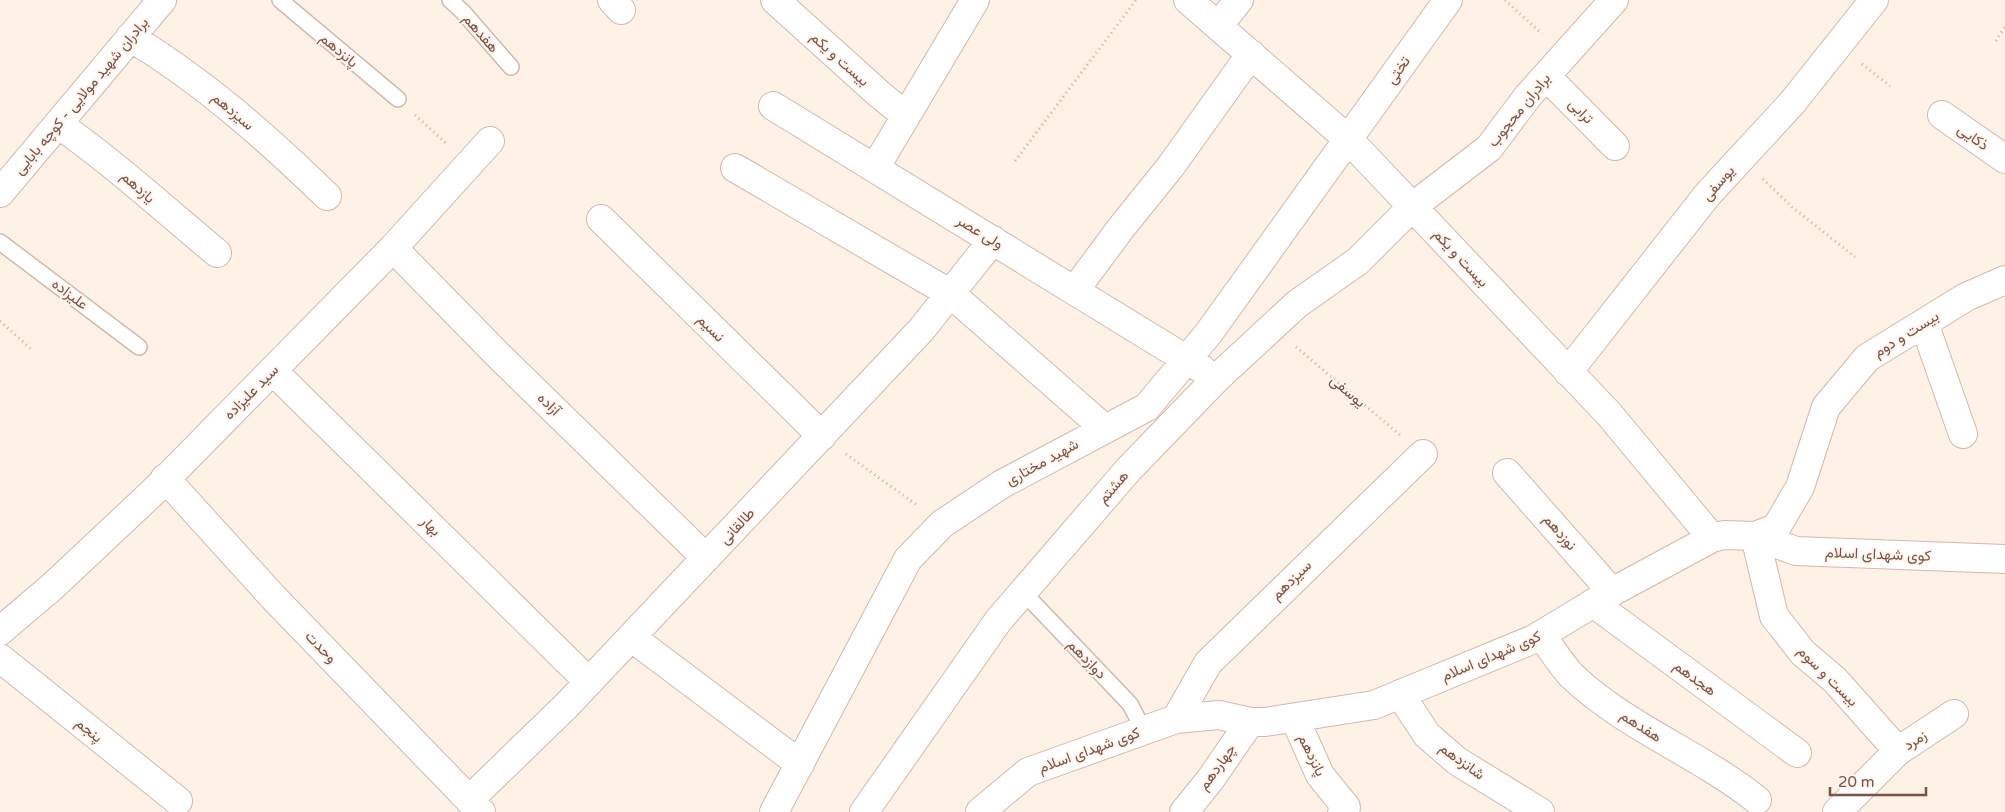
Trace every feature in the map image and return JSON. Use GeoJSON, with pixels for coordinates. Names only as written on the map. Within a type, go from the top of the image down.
{"type":"FeatureCollection","features":[{"type":"Feature","properties":{"kind":"street","name":"برادران شهید مولایی - کوچه بابایی"},"geometry":{"type":"LineString","coordinates":[[0,193],[162,0]]}},
{"type":"Feature","properties":{"kind":"street","name":"بیست و یکم"},"geometry":{"type":"LineString","coordinates":[[775,0],[906,116]]}},
{"type":"Feature","properties":{"kind":"street"},"geometry":{"type":"LineString","coordinates":[[876,168],[975,0]]}},
{"type":"Feature","properties":{"kind":"street","name":"بیست و یکم"},"geometry":{"type":"LineString","coordinates":[[1188,0],[1349,140],[1644,455],[1712,538]]}},
{"type":"Feature","properties":{"kind":"street"},"geometry":{"type":"LineString","coordinates":[[1218,26],[1239,0]]}},
{"type":"Feature","properties":{"kind":"street","name":"تختی"},"geometry":{"type":"LineString","coordinates":[[1349,140],[1448,0]]}},
{"type":"Feature","properties":{"kind":"street","name":"برادران محجوب"},"geometry":{"type":"LineString","coordinates":[[1412,207],[1489,148],[1528,96],[1614,0]]}},
{"type":"Feature","properties":{"kind":"street","name":"یوسفی"},"geometry":{"type":"LineString","coordinates":[[1568,372],[1708,194],[1792,103],[1874,0]]}},
{"type":"Feature","properties":{"kind":"street","name":"سیزدهم"},"geometry":{"type":"LineString","coordinates":[[130,37],[172,62],[222,101],[327,196]]}},
{"type":"Feature","properties":{"kind":"street"},"geometry":{"type":"LineString","coordinates":[[1075,290],[1121,228],[1171,166],[1251,54]]}},
{"type":"Feature","properties":{"kind":"street","name":"ترابی"},"geometry":{"type":"LineString","coordinates":[[1546,76],[1615,146]]}},
{"type":"Feature","properties":{"kind":"street","name":"ولی عصر"},"geometry":{"type":"LineString","coordinates":[[773,106],[1187,358],[1216,379]]}},
{"type":"Feature","properties":{"kind":"street","name":"ذکایی"},"geometry":{"type":"LineString","coordinates":[[1942,115],[2005,159]]}},
{"type":"Feature","properties":{"kind":"street","name":"یازدهم"},"geometry":{"type":"LineString","coordinates":[[58,124],[101,154],[149,197],[217,252]]}},
{"type":"Feature","properties":{"kind":"street","name":"شهید مختاری"},"geometry":{"type":"LineString","coordinates":[[774,812],[908,559],[942,524],[1002,484],[1104,428],[1147,407],[1214,326],[1349,140]]}},
{"type":"Feature","properties":{"kind":"street","name":"سید علیزاده"},"geometry":{"type":"LineString","coordinates":[[0,631],[53,586],[152,493],[393,248],[490,142]]}},
{"type":"Feature","properties":{"kind":"street"},"geometry":{"type":"LineString","coordinates":[[735,168],[950,294],[1104,428]]}},
{"type":"Feature","properties":{"kind":"street","name":"هشتم"},"geometry":{"type":"LineString","coordinates":[[864,812],[998,621],[1128,470],[1216,379],[1272,327],[1297,304],[1358,261],[1412,207]]}},
{"type":"Feature","properties":{"kind":"street","name":"نسیم"},"geometry":{"type":"LineString","coordinates":[[601,219],[822,436]]}},
{"type":"Feature","properties":{"kind":"street","name":"طالقانی"},"geometry":{"type":"LineString","coordinates":[[475,806],[631,637],[922,330],[993,240]]}},
{"type":"Feature","properties":{"kind":"street","name":"آزاده"},"geometry":{"type":"LineString","coordinates":[[393,248],[499,356],[706,558]]}},
{"type":"Feature","properties":{"kind":"street","name":"بیست و دوم"},"geometry":{"type":"LineString","coordinates":[[1755,536],[1776,528],[1800,487],[1826,407],[1868,358],[1966,297],[2005,280]]}},
{"type":"Feature","properties":{"kind":"street"},"geometry":{"type":"LineString","coordinates":[[1924,323],[1963,434]]}},
{"type":"Feature","properties":{"kind":"street","name":"بهار"},"geometry":{"type":"LineString","coordinates":[[273,371],[589,682]]}},
{"type":"Feature","properties":{"kind":"street","name":"سیزدهم"},"geometry":{"type":"LineString","coordinates":[[1176,718],[1208,663],[1422,454]]}},
{"type":"Feature","properties":{"kind":"street","name":"نوزدهم"},"geometry":{"type":"LineString","coordinates":[[1507,473],[1603,597]]}},
{"type":"Feature","properties":{"kind":"street","name":"وحدت"},"geometry":{"type":"LineString","coordinates":[[165,478],[273,597],[475,806]]}},
{"type":"Feature","properties":{"kind":"street","name":"کوی شهدای اسلام"},"geometry":{"type":"LineString","coordinates":[[980,812],[1028,772],[1176,718],[1220,715],[1250,722],[1295,719],[1374,705],[1541,635],[1603,597],[1712,538],[1724,535],[1755,536],[1796,551],[2005,559]]}},
{"type":"Feature","properties":{"kind":"street","name":"بیست و سوم"},"geometry":{"type":"LineString","coordinates":[[1755,536],[1774,616],[1803,653],[1836,680],[1898,751]]}},
{"type":"Feature","properties":{"kind":"street","name":"هجدهم"},"geometry":{"type":"LineString","coordinates":[[1603,597],[1797,753]]}},
{"type":"Feature","properties":{"kind":"street","name":"هفدهم"},"geometry":{"type":"LineString","coordinates":[[1541,635],[1570,673],[1590,691],[1626,718],[1696,758],[1734,782],[1757,800]]}},
{"type":"Feature","properties":{"kind":"street"},"geometry":{"type":"LineString","coordinates":[[631,637],[800,764]]}},
{"type":"Feature","properties":{"kind":"street","name":"پنجم"},"geometry":{"type":"LineString","coordinates":[[0,658],[178,801]]}},
{"type":"Feature","properties":{"kind":"street","name":"شانزدهم"},"geometry":{"type":"LineString","coordinates":[[1400,694],[1427,735],[1457,761],[1525,808]]}},
{"type":"Feature","properties":{"kind":"street","name":"زمرد"},"geometry":{"type":"LineString","coordinates":[[1837,812],[1898,751],[1954,714]]}},
{"type":"Feature","properties":{"kind":"street","name":"پانزدهم"},"geometry":{"type":"LineString","coordinates":[[1295,719],[1320,775],[1346,807],[1342,812]]}},
{"type":"Feature","properties":{"kind":"street","name":"چهاردهم"},"geometry":{"type":"LineString","coordinates":[[1184,812],[1210,780],[1250,722]]}},
{"type":"Feature","properties":{"kind":"lane","name":"پانزدهم"},"geometry":{"type":"LineString","coordinates":[[280,0],[398,99]]}},
{"type":"Feature","properties":{"kind":"lane","name":"هفدهم"},"geometry":{"type":"LineString","coordinates":[[450,0],[463,12],[511,67]]}},
{"type":"Feature","properties":{"kind":"lane","name":"علیزاده"},"geometry":{"type":"LineString","coordinates":[[0,242],[140,347]]}},
{"type":"Feature","properties":{"kind":"lane","name":"دوازدهم"},"geometry":{"type":"LineString","coordinates":[[1023,592],[1130,704],[1144,731]]}},
{"type":"Feature","properties":{"kind":"path"},"geometry":{"type":"LineString","coordinates":[[1015,161],[1136,0]]}},
{"type":"Feature","properties":{"kind":"path"},"geometry":{"type":"LineString","coordinates":[[1505,0],[1565,54]]}},
{"type":"Feature","properties":{"kind":"path"},"geometry":{"type":"LineString","coordinates":[[1996,41],[2005,26]]}},
{"type":"Feature","properties":{"kind":"path"},"geometry":{"type":"LineString","coordinates":[[398,99],[469,165]]}},
{"type":"Feature","properties":{"kind":"path"},"geometry":{"type":"LineString","coordinates":[[1741,158],[1792,206],[1855,258]]}},
{"type":"Feature","properties":{"kind":"path"},"geometry":{"type":"LineString","coordinates":[[0,321],[31,349]]}},
{"type":"Feature","properties":{"kind":"path","name":"یوسفی"},"geometry":{"type":"LineString","coordinates":[[1272,327],[1422,454]]}},
{"type":"Feature","properties":{"kind":"path"},"geometry":{"type":"LineString","coordinates":[[822,436],[942,524]]}}]}
